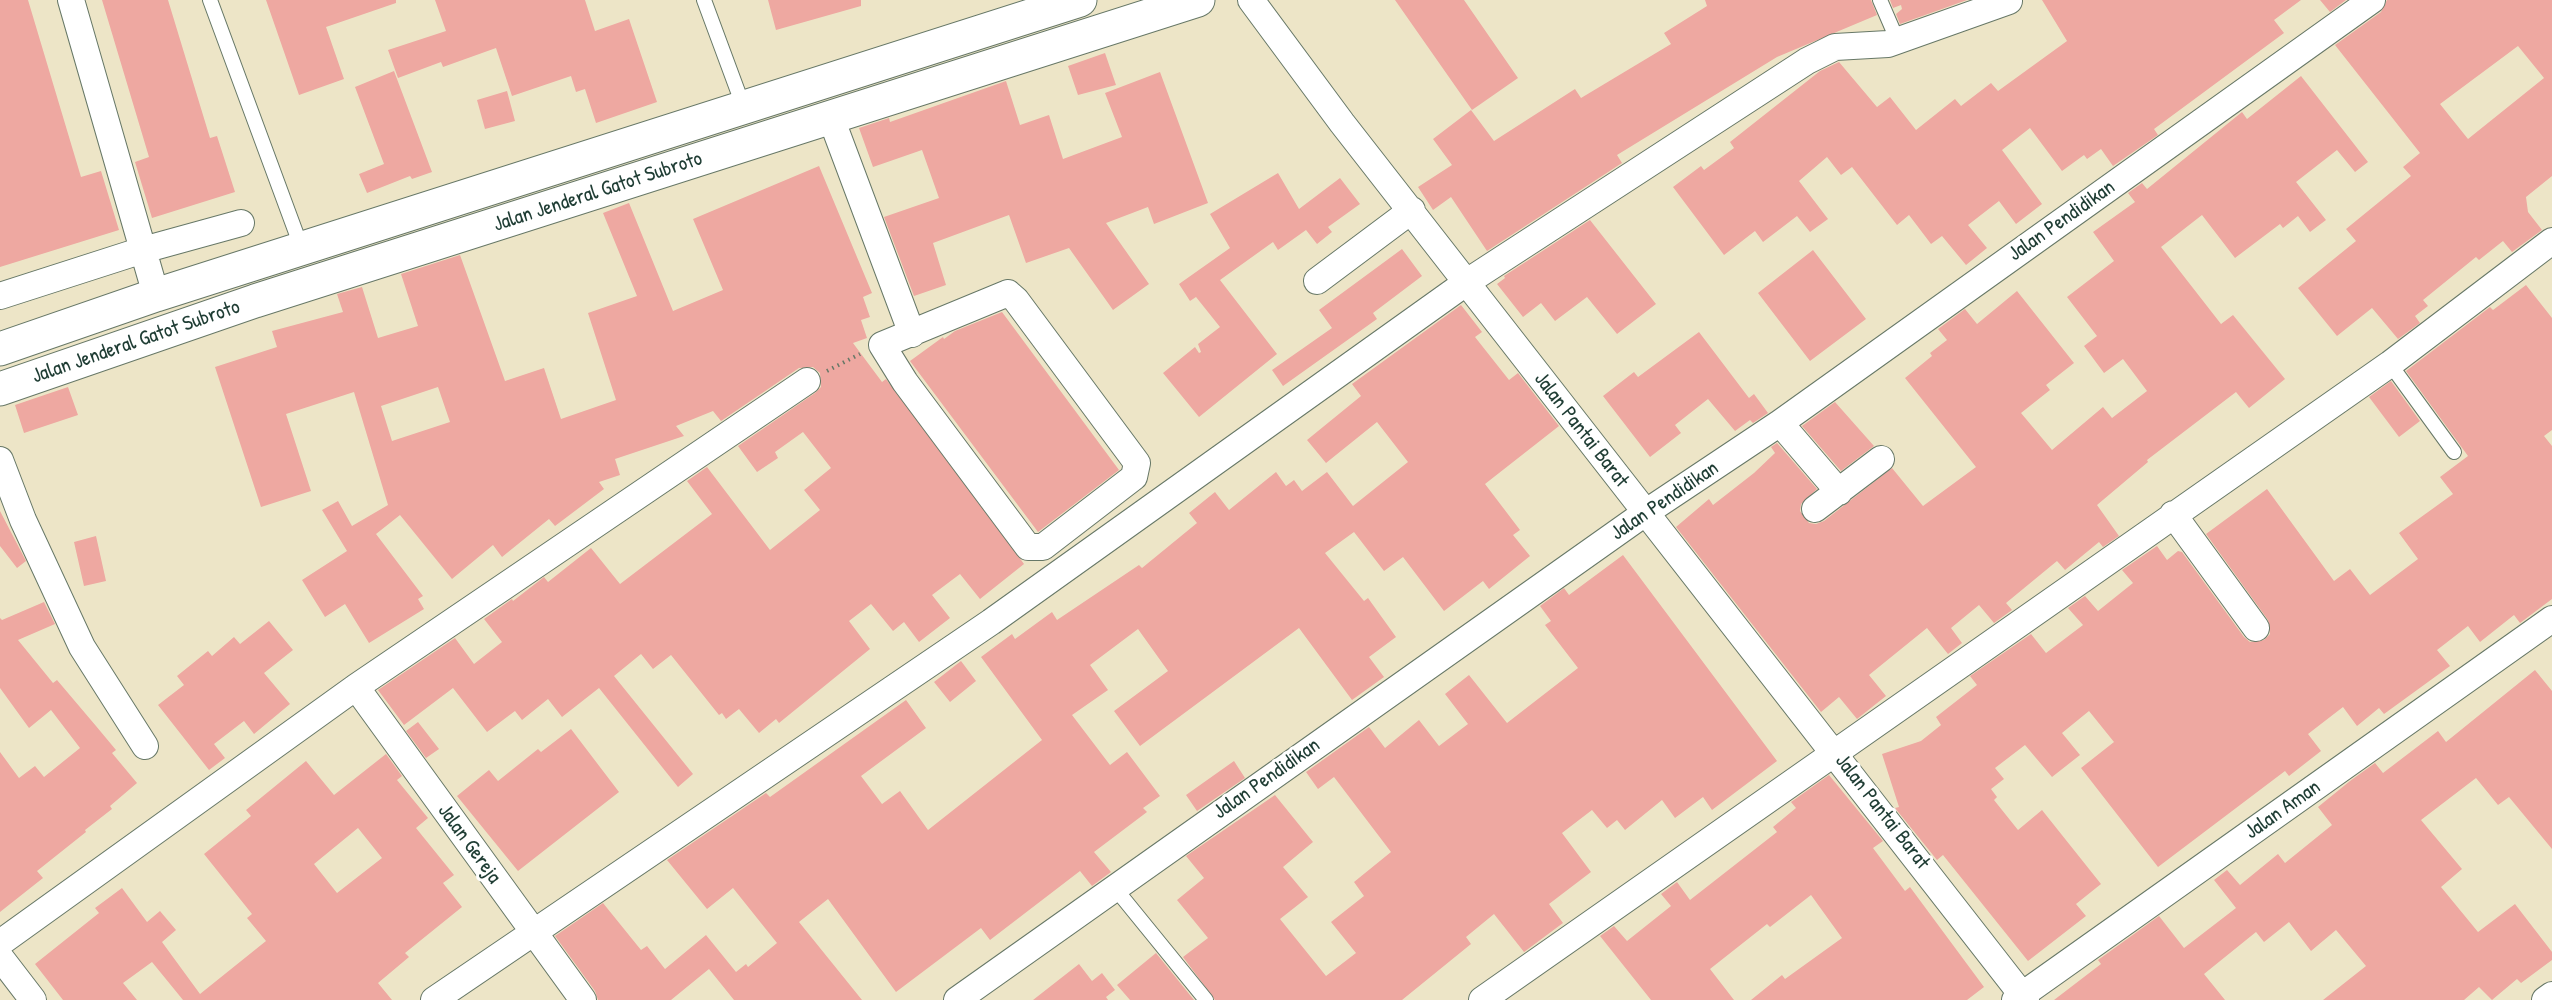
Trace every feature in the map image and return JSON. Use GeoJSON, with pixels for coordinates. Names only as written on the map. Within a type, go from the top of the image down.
{"type":"FeatureCollection","features":[{"type":"Feature","properties":{"kind":"highway","name":"Jalan Jenderal Gatot Subroto"},"geometry":{"type":"LineString","coordinates":[[0,349],[156,295],[1080,0]]}},
{"type":"Feature","properties":{"kind":"highway","name":"Jalan Jenderal Gatot Subroto"},"geometry":{"type":"LineString","coordinates":[[0,389],[255,301],[1198,0]]}},
{"type":"Feature","properties":{"kind":"highway"},"geometry":{"type":"LineString","coordinates":[[566,164],[576,200]]}},
{"type":"Feature","properties":{"kind":"street"},"geometry":{"type":"LineString","coordinates":[[71,0],[156,295]]}},
{"type":"Feature","properties":{"kind":"street","name":"Jalan Pantai Barat"},"geometry":{"type":"LineString","coordinates":[[1251,0],[1342,123],[1646,513],[1836,752],[2021,998]]}},
{"type":"Feature","properties":{"kind":"street","name":"Jalan Pendidikan"},"geometry":{"type":"LineString","coordinates":[[957,1000],[1646,513],[1780,423],[2372,0]]}},
{"type":"Feature","properties":{"kind":"street"},"geometry":{"type":"LineString","coordinates":[[434,1000],[991,622],[1467,282],[1807,61],[1835,47],[1888,44],[2008,1]]}},
{"type":"Feature","properties":{"kind":"street"},"geometry":{"type":"LineString","coordinates":[[831,118],[912,334]]}},
{"type":"Feature","properties":{"kind":"street"},"geometry":{"type":"LineString","coordinates":[[1317,281],[1412,210]]}},
{"type":"Feature","properties":{"kind":"street"},"geometry":{"type":"LineString","coordinates":[[0,296],[143,250],[241,223]]}},
{"type":"Feature","properties":{"kind":"street"},"geometry":{"type":"LineString","coordinates":[[1482,1000],[2390,364],[2552,241]]}},
{"type":"Feature","properties":{"kind":"street"},"geometry":{"type":"LineString","coordinates":[[1008,293],[1137,463],[1134,477],[1049,544],[1042,547],[1028,547],[905,382],[882,345],[912,334],[1008,293]]}},
{"type":"Feature","properties":{"kind":"street"},"geometry":{"type":"LineString","coordinates":[[0,943],[356,687],[807,381]]}},
{"type":"Feature","properties":{"kind":"street"},"geometry":{"type":"LineString","coordinates":[[1780,423],[1839,492]]}},
{"type":"Feature","properties":{"kind":"street"},"geometry":{"type":"LineString","coordinates":[[1815,509],[1881,459]]}},
{"type":"Feature","properties":{"kind":"street"},"geometry":{"type":"LineString","coordinates":[[0,460],[23,520],[82,647],[145,746]]}},
{"type":"Feature","properties":{"kind":"street"},"geometry":{"type":"LineString","coordinates":[[2173,514],[2256,628]]}},
{"type":"Feature","properties":{"kind":"street","name":"Jalan Aman"},"geometry":{"type":"LineString","coordinates":[[2021,998],[2552,619]]}},
{"type":"Feature","properties":{"kind":"street","name":"Jalan Gereja"},"geometry":{"type":"LineString","coordinates":[[356,687],[583,1000]]}},
{"type":"Feature","properties":{"kind":"street"},"geometry":{"type":"LineString","coordinates":[[0,957],[33,1000]]}},
{"type":"Feature","properties":{"kind":"street"},"geometry":{"type":"LineString","coordinates":[[2545,1000],[2552,995]]}},
{"type":"Feature","properties":{"kind":"lane"},"geometry":{"type":"LineString","coordinates":[[210,0],[302,249]]}},
{"type":"Feature","properties":{"kind":"lane"},"geometry":{"type":"LineString","coordinates":[[704,0],[744,108]]}},
{"type":"Feature","properties":{"kind":"lane"},"geometry":{"type":"LineString","coordinates":[[1880,0],[1898,38],[1936,27]]}},
{"type":"Feature","properties":{"kind":"lane"},"geometry":{"type":"LineString","coordinates":[[2390,364],[2454,452]]}},
{"type":"Feature","properties":{"kind":"lane"},"geometry":{"type":"LineString","coordinates":[[1114,887],[1206,1000]]}},
{"type":"Feature","properties":{"kind":"path"},"geometry":{"type":"LineString","coordinates":[[807,381],[882,345]]}},
{"type":"Feature","properties":{"kind":"building"},"geometry":{"type":"Polygon","coordinates":[[[0,0],[28,0],[81,177],[101,171],[119,230],[0,267],[0,0]]]}},
{"type":"Feature","properties":{"kind":"building"},"geometry":{"type":"Polygon","coordinates":[[[102,0],[168,0],[210,138],[217,136],[235,192],[152,218],[135,162],[149,157],[102,0]]]}},
{"type":"Feature","properties":{"kind":"building"},"geometry":{"type":"Polygon","coordinates":[[[266,0],[396,0],[396,3],[326,27],[344,79],[299,95],[266,0]]]}},
{"type":"Feature","properties":{"kind":"building"},"geometry":{"type":"Polygon","coordinates":[[[435,0],[585,0],[595,31],[629,19],[657,102],[596,123],[585,89],[576,92],[571,76],[512,96],[496,48],[443,67],[441,62],[398,78],[388,50],[446,31],[435,0]]]}},
{"type":"Feature","properties":{"kind":"building"},"geometry":{"type":"Polygon","coordinates":[[[768,0],[861,0],[861,6],[776,30],[768,0]]]}},
{"type":"Feature","properties":{"kind":"building"},"geometry":{"type":"Polygon","coordinates":[[[1395,0],[1464,0],[1518,78],[1472,110],[1395,0]]]}},
{"type":"Feature","properties":{"kind":"building"},"geometry":{"type":"Polygon","coordinates":[[[1705,0],[1871,0],[1877,15],[1777,57],[1617,155],[1622,163],[1487,251],[1451,197],[1433,210],[1418,187],[1452,165],[1433,139],[1471,110],[1494,141],[1575,89],[1581,98],[1671,44],[1664,33],[1707,6],[1705,0]]]}},
{"type":"Feature","properties":{"kind":"building"},"geometry":{"type":"Polygon","coordinates":[[[1890,0],[1967,0],[1900,24],[1896,14],[1902,9],[1901,5],[1893,8],[1890,0]]]}},
{"type":"Feature","properties":{"kind":"building"},"geometry":{"type":"Polygon","coordinates":[[[2042,0],[2301,0],[2274,20],[2284,33],[2154,129],[2158,135],[2113,166],[2101,149],[2087,159],[2084,155],[2062,171],[2030,128],[2002,150],[2042,204],[2016,224],[1999,201],[1968,225],[1987,248],[1966,265],[1942,236],[1931,244],[1909,215],[1897,225],[1852,167],[1841,175],[1827,157],[1799,181],[1828,219],[1810,232],[1797,216],[1763,242],[1755,231],[1724,255],[1673,187],[1701,166],[1704,170],[1734,148],[1730,142],[1820,71],[1839,62],[1877,107],[1890,97],[1916,130],[1955,99],[1961,106],[1991,83],[1998,91],[2067,41],[2042,0]]]}},
{"type":"Feature","properties":{"kind":"building"},"geometry":{"type":"Polygon","coordinates":[[[2320,0],[2346,0],[2330,12],[2320,0]]]}},
{"type":"Feature","properties":{"kind":"building"},"geometry":{"type":"Polygon","coordinates":[[[2387,0],[2552,0],[2552,176],[2526,197],[2528,212],[2542,230],[2512,252],[2503,241],[2479,260],[2476,257],[2423,300],[2428,306],[2415,316],[2420,323],[2398,339],[2372,308],[2337,336],[2298,288],[2356,241],[2346,229],[2411,176],[2403,167],[2420,153],[2335,45],[2381,12],[2387,0]],[[2518,46],[2440,104],[2468,139],[2544,78],[2518,46]]]}},
{"type":"Feature","properties":{"kind":"building"},"geometry":{"type":"Polygon","coordinates":[[[1105,53],[1116,85],[1078,95],[1068,66],[1105,53]]]}},
{"type":"Feature","properties":{"kind":"building"},"geometry":{"type":"Polygon","coordinates":[[[394,71],[432,172],[412,179],[410,176],[367,193],[359,174],[384,164],[355,87],[394,71]]]}},
{"type":"Feature","properties":{"kind":"building"},"geometry":{"type":"Polygon","coordinates":[[[1160,72],[1208,203],[1154,224],[1148,207],[1106,223],[1149,284],[1113,310],[1069,248],[1026,263],[1009,215],[933,243],[946,285],[914,296],[884,217],[939,198],[922,150],[873,167],[859,128],[889,118],[890,122],[1006,81],[1020,125],[1049,115],[1063,159],[1122,137],[1105,93],[1160,72]]]}},
{"type":"Feature","properties":{"kind":"building"},"geometry":{"type":"Polygon","coordinates":[[[2301,76],[2368,162],[2355,172],[2337,150],[2296,182],[2326,220],[2310,232],[2298,216],[2283,228],[2280,224],[2235,258],[2202,215],[2161,247],[2221,324],[2233,315],[2285,379],[2249,408],[2236,392],[2147,460],[2148,462],[2097,505],[2119,536],[2103,547],[2099,542],[2065,570],[2057,561],[2006,603],[2012,610],[1994,623],[1979,605],[1951,628],[1962,643],[1948,654],[1927,628],[1869,675],[1886,696],[1857,719],[1839,697],[1821,712],[1676,527],[1709,499],[1713,505],[1754,473],[1775,453],[1771,447],[1777,443],[1817,489],[1801,504],[1800,511],[1809,523],[1816,524],[1824,521],[1892,468],[1923,506],[1976,467],[1905,378],[1932,356],[1930,353],[1947,340],[1938,329],[1965,309],[1977,324],[2017,291],[2074,363],[2046,385],[2050,390],[2021,413],[2052,450],[2103,407],[2112,418],[2147,391],[2123,359],[2104,373],[2084,346],[2097,336],[2067,297],[2114,261],[2093,232],[2135,202],[2128,193],[2142,183],[2147,189],[2242,112],[2247,119],[2301,76]]]}},
{"type":"Feature","properties":{"kind":"building"},"geometry":{"type":"Polygon","coordinates":[[[507,91],[515,121],[485,129],[477,100],[507,91]]]}},
{"type":"Feature","properties":{"kind":"building"},"geometry":{"type":"Polygon","coordinates":[[[819,166],[872,293],[863,297],[870,317],[861,320],[867,338],[853,343],[882,382],[886,379],[1024,564],[980,599],[960,574],[932,595],[950,618],[919,642],[904,622],[893,631],[871,604],[849,621],[870,649],[779,723],[776,719],[759,733],[739,709],[726,719],[722,713],[719,715],[671,655],[653,669],[641,654],[614,676],[693,774],[678,787],[599,688],[562,717],[548,699],[522,720],[515,711],[487,732],[453,688],[404,725],[378,690],[455,638],[474,664],[502,642],[484,619],[512,599],[513,601],[544,577],[548,582],[591,548],[620,584],[712,514],[687,481],[707,467],[770,550],[820,510],[804,490],[831,468],[803,432],[775,452],[778,458],[757,472],[738,446],[815,393],[821,387],[820,373],[813,367],[799,368],[721,421],[713,411],[676,426],[684,436],[615,459],[620,475],[599,482],[604,489],[555,526],[549,519],[502,557],[493,545],[452,579],[400,515],[376,534],[423,596],[418,599],[424,609],[369,643],[345,604],[325,617],[302,580],[347,551],[322,510],[338,501],[352,526],[388,505],[354,392],[286,414],[311,491],[261,507],[215,367],[277,347],[272,331],[343,312],[337,294],[362,287],[378,338],[418,326],[401,274],[460,255],[505,381],[544,368],[561,419],[616,400],[588,313],[637,296],[603,213],[629,203],[673,311],[723,290],[693,219],[819,166]],[[438,387],[381,406],[392,441],[450,422],[438,387]]]}},
{"type":"Feature","properties":{"kind":"building"},"geometry":{"type":"Polygon","coordinates":[[[1278,173],[1299,209],[1340,178],[1360,204],[1328,227],[1332,232],[1317,244],[1306,230],[1278,250],[1273,242],[1220,280],[1277,354],[1199,417],[1163,373],[1195,347],[1199,353],[1201,352],[1198,344],[1220,327],[1196,297],[1190,301],[1179,284],[1230,248],[1210,214],[1278,173]]]}},
{"type":"Feature","properties":{"kind":"building"},"geometry":{"type":"Polygon","coordinates":[[[1590,220],[1656,304],[1617,334],[1587,297],[1555,321],[1541,303],[1523,317],[1497,284],[1505,278],[1504,276],[1590,220]]]}},
{"type":"Feature","properties":{"kind":"building"},"geometry":{"type":"Polygon","coordinates":[[[1402,249],[1422,276],[1373,313],[1377,319],[1283,386],[1272,370],[1332,328],[1319,310],[1402,249]]]}},
{"type":"Feature","properties":{"kind":"building"},"geometry":{"type":"Polygon","coordinates":[[[1813,250],[1866,319],[1810,361],[1758,293],[1813,250]]]}},
{"type":"Feature","properties":{"kind":"building"},"geometry":{"type":"Polygon","coordinates":[[[2526,285],[2552,318],[2552,430],[2544,436],[2552,446],[2552,599],[2520,623],[2514,615],[2480,642],[2468,626],[2437,650],[2450,666],[2384,714],[2379,708],[2357,726],[2343,707],[2308,734],[2321,751],[2289,776],[2285,771],[2158,867],[2081,768],[2114,742],[2089,711],[2062,733],[2080,755],[2052,777],[2025,745],[1995,768],[2004,779],[1991,789],[1997,797],[1994,800],[2018,830],[2042,810],[2101,884],[2076,904],[2086,916],[2028,961],[1943,855],[1937,860],[1895,808],[1899,807],[1882,754],[1921,741],[1941,725],[1936,717],[1977,685],[1970,676],[2031,634],[2046,653],[2083,625],[2068,608],[2085,596],[2098,611],[2133,583],[2122,570],[2157,546],[2167,560],[2178,551],[2182,552],[2244,637],[2250,642],[2264,640],[2270,634],[2268,620],[2206,534],[2267,489],[2334,581],[2350,569],[2370,595],[2418,559],[2399,533],[2453,494],[2440,477],[2468,456],[2406,371],[2490,307],[2493,310],[2526,285]]]}},
{"type":"Feature","properties":{"kind":"building"},"geometry":{"type":"Polygon","coordinates":[[[1461,305],[1482,332],[1475,337],[1509,380],[1518,373],[1559,426],[1485,484],[1520,530],[1513,535],[1530,556],[1489,589],[1483,581],[1444,611],[1403,557],[1384,571],[1354,532],[1325,553],[1364,601],[1368,598],[1396,637],[1369,657],[1384,677],[1352,700],[1299,628],[1140,746],[1114,711],[1168,671],[1138,629],[1090,665],[1108,690],[1072,715],[1110,765],[1127,752],[1160,796],[1143,808],[1147,812],[1094,852],[1111,872],[1092,886],[1080,871],[990,940],[981,928],[896,992],[828,899],[799,922],[862,1000],[734,1000],[709,969],[671,1000],[598,1000],[595,991],[555,936],[603,903],[641,950],[647,946],[665,969],[706,935],[736,972],[746,964],[748,967],[777,943],[733,888],[707,909],[667,860],[766,793],[770,797],[906,700],[926,728],[861,776],[882,804],[900,791],[928,830],[1042,740],[981,657],[1012,634],[1015,639],[1052,612],[1057,620],[1139,565],[1142,568],[1197,523],[1189,513],[1215,492],[1229,510],[1276,472],[1286,486],[1294,480],[1302,491],[1327,472],[1353,506],[1408,462],[1377,422],[1326,463],[1307,440],[1361,396],[1352,384],[1461,305]]]}},
{"type":"Feature","properties":{"kind":"building"},"geometry":{"type":"Polygon","coordinates":[[[1002,312],[1119,470],[1038,532],[910,361],[943,337],[944,339],[955,331],[1002,312]]]}},
{"type":"Feature","properties":{"kind":"building"},"geometry":{"type":"Polygon","coordinates":[[[1699,332],[1749,398],[1754,394],[1768,413],[1753,423],[1750,420],[1735,431],[1708,399],[1675,425],[1681,433],[1650,457],[1603,396],[1634,372],[1638,377],[1699,332]]]}},
{"type":"Feature","properties":{"kind":"building"},"geometry":{"type":"Polygon","coordinates":[[[2391,381],[2420,421],[2399,437],[2369,397],[2391,381]]]}},
{"type":"Feature","properties":{"kind":"building"},"geometry":{"type":"Polygon","coordinates":[[[68,387],[78,415],[24,433],[15,405],[68,387]]]}},
{"type":"Feature","properties":{"kind":"building"},"geometry":{"type":"Polygon","coordinates":[[[1835,402],[1874,446],[1841,471],[1802,426],[1835,402]]]}},
{"type":"Feature","properties":{"kind":"building"},"geometry":{"type":"Polygon","coordinates":[[[0,511],[26,561],[17,568],[0,546],[0,511]]]}},
{"type":"Feature","properties":{"kind":"building"},"geometry":{"type":"Polygon","coordinates":[[[96,536],[106,581],[84,586],[74,542],[96,536]]]}},
{"type":"Feature","properties":{"kind":"building"},"geometry":{"type":"Polygon","coordinates":[[[1623,555],[1777,761],[1712,810],[1703,797],[1675,818],[1662,800],[1625,830],[1617,820],[1607,828],[1592,810],[1562,833],[1591,872],[1549,904],[1563,923],[1524,952],[1494,914],[1466,937],[1471,944],[1402,1000],[1215,1000],[1183,957],[1208,938],[1177,900],[1204,878],[1186,856],[1275,795],[1313,842],[1283,867],[1308,897],[1280,919],[1326,976],[1356,953],[1331,922],[1364,896],[1354,882],[1391,852],[1334,777],[1318,789],[1306,772],[1369,727],[1385,748],[1419,720],[1439,746],[1468,724],[1445,694],[1469,675],[1507,723],[1578,668],[1545,625],[1551,621],[1540,606],[1564,588],[1569,595],[1623,555]]]}},
{"type":"Feature","properties":{"kind":"building"},"geometry":{"type":"Polygon","coordinates":[[[44,602],[55,624],[18,640],[53,683],[57,680],[116,750],[112,753],[137,783],[110,806],[112,809],[85,830],[86,832],[37,871],[43,878],[0,912],[0,752],[19,778],[35,766],[44,777],[80,748],[51,710],[29,728],[0,688],[0,618],[2,620],[44,602]]]}},
{"type":"Feature","properties":{"kind":"building"},"geometry":{"type":"Polygon","coordinates":[[[269,621],[293,650],[264,673],[290,704],[254,734],[244,721],[214,744],[225,758],[209,770],[158,705],[184,685],[177,676],[208,651],[212,656],[234,637],[240,644],[269,621]]]}},
{"type":"Feature","properties":{"kind":"building"},"geometry":{"type":"Polygon","coordinates":[[[961,661],[976,681],[950,702],[934,682],[961,661]]]}},
{"type":"Feature","properties":{"kind":"building"},"geometry":{"type":"Polygon","coordinates":[[[2535,670],[2552,691],[2552,849],[2509,797],[2498,805],[2476,778],[2421,820],[2462,869],[2441,887],[2478,932],[2515,904],[2552,952],[2552,960],[2521,983],[2517,979],[2492,1000],[2479,987],[2464,1000],[2323,1000],[2366,966],[2336,930],[2311,951],[2289,922],[2264,942],[2256,932],[2204,974],[2225,1000],[2054,1000],[2101,964],[2098,960],[2159,916],[2184,948],[2236,908],[2214,880],[2227,870],[2240,885],[2278,854],[2285,863],[2332,825],[2318,807],[2350,781],[2375,763],[2383,773],[2438,731],[2446,742],[2535,670]]]}},
{"type":"Feature","properties":{"kind":"building"},"geometry":{"type":"Polygon","coordinates":[[[418,722],[439,749],[426,758],[406,731],[418,722]]]}},
{"type":"Feature","properties":{"kind":"building"},"geometry":{"type":"Polygon","coordinates":[[[571,729],[619,792],[518,871],[457,796],[489,770],[498,781],[538,749],[541,752],[571,729]]]}},
{"type":"Feature","properties":{"kind":"building"},"geometry":{"type":"Polygon","coordinates":[[[386,754],[402,776],[397,780],[428,818],[416,828],[454,875],[443,883],[462,907],[405,953],[409,957],[378,983],[392,1000],[183,1000],[152,962],[123,983],[137,1000],[63,1000],[35,964],[99,913],[95,908],[122,888],[147,922],[160,911],[176,930],[162,942],[200,994],[266,941],[247,918],[252,914],[204,854],[251,816],[246,810],[306,761],[334,795],[386,754]],[[358,828],[314,864],[337,893],[382,858],[358,828]]]}},
{"type":"Feature","properties":{"kind":"building"},"geometry":{"type":"Polygon","coordinates":[[[1234,761],[1245,778],[1197,811],[1186,795],[1234,761]]]}},
{"type":"Feature","properties":{"kind":"building"},"geometry":{"type":"Polygon","coordinates":[[[1829,775],[1883,841],[1873,848],[1905,891],[1910,887],[1984,987],[1967,1000],[1751,1000],[1782,975],[1785,979],[1842,938],[1811,895],[1770,927],[1767,924],[1710,969],[1734,1000],[1651,1000],[1600,936],[1614,926],[1627,941],[1671,906],[1661,894],[1677,882],[1690,900],[1777,832],[1773,827],[1796,808],[1791,802],[1829,775]]]}},
{"type":"Feature","properties":{"kind":"building"},"geometry":{"type":"Polygon","coordinates":[[[1156,953],[1194,1000],[1130,1000],[1117,985],[1156,953]]]}},
{"type":"Feature","properties":{"kind":"building"},"geometry":{"type":"Polygon","coordinates":[[[1079,964],[1092,981],[1102,973],[1115,990],[1106,997],[1108,1000],[1033,1000],[1079,964]]]}}]}
